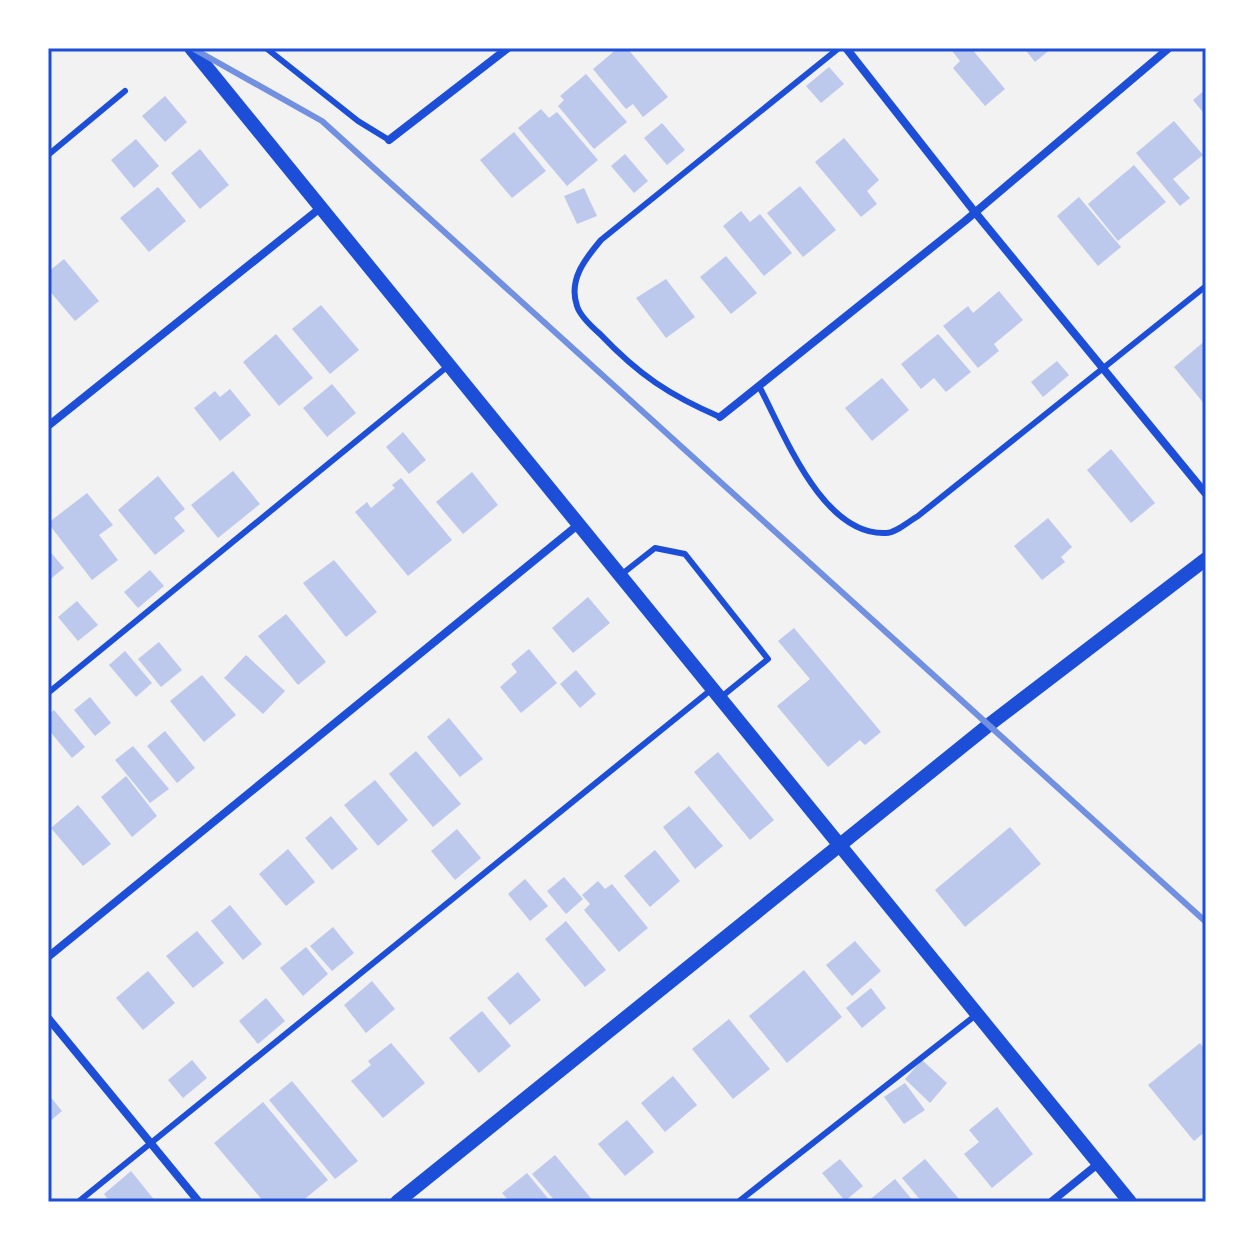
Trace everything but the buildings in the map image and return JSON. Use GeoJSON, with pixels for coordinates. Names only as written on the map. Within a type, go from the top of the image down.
{"type":"FeatureCollection","features":[{"type":"Feature","properties":{"kind":"street"},"geometry":{"type":"LineString","coordinates":[[191,48],[1130,1202]]}},
{"type":"Feature","properties":{"kind":"street"},"geometry":{"type":"LineString","coordinates":[[389,140],[508,48]]}},
{"type":"Feature","properties":{"kind":"street"},"geometry":{"type":"LineString","coordinates":[[846,48],[974,211],[1206,494]]}},
{"type":"Feature","properties":{"kind":"street"},"geometry":{"type":"LineString","coordinates":[[720,417],[965,221],[1169,48]]}},
{"type":"Feature","properties":{"kind":"street"},"geometry":{"type":"LineString","coordinates":[[48,426],[319,209]]}},
{"type":"Feature","properties":{"kind":"street"},"geometry":{"type":"LineString","coordinates":[[48,957],[579,524]]}},
{"type":"Feature","properties":{"kind":"street"},"geometry":{"type":"LineString","coordinates":[[397,1202],[990,724],[1206,559]]}},
{"type":"Feature","properties":{"kind":"street"},"geometry":{"type":"LineString","coordinates":[[48,1018],[199,1202]]}},
{"type":"Feature","properties":{"kind":"street"},"geometry":{"type":"LineString","coordinates":[[1051,1202],[1099,1163]]}},
{"type":"Feature","properties":{"kind":"lane"},"geometry":{"type":"LineString","coordinates":[[266,48],[358,121],[389,140]]}},
{"type":"Feature","properties":{"kind":"lane"},"geometry":{"type":"LineString","coordinates":[[720,417],[676,398],[626,361],[577,307],[575,283],[584,260],[601,240],[839,48]]}},
{"type":"Feature","properties":{"kind":"lane"},"geometry":{"type":"LineString","coordinates":[[48,155],[125,91]]}},
{"type":"Feature","properties":{"kind":"lane"},"geometry":{"type":"LineString","coordinates":[[759,386],[810,481],[835,513],[859,529],[888,533],[918,516],[1206,286]]}},
{"type":"Feature","properties":{"kind":"lane"},"geometry":{"type":"LineString","coordinates":[[48,693],[448,366]]}},
{"type":"Feature","properties":{"kind":"lane"},"geometry":{"type":"LineString","coordinates":[[78,1202],[716,693],[768,659],[685,554],[655,548],[620,576]]}},
{"type":"Feature","properties":{"kind":"lane"},"geometry":{"type":"LineString","coordinates":[[738,1202],[976,1015]]}},
{"type":"Feature","properties":{"kind":"railway"},"geometry":{"type":"LineString","coordinates":[[192,48],[322,121],[1206,922]]}}]}
